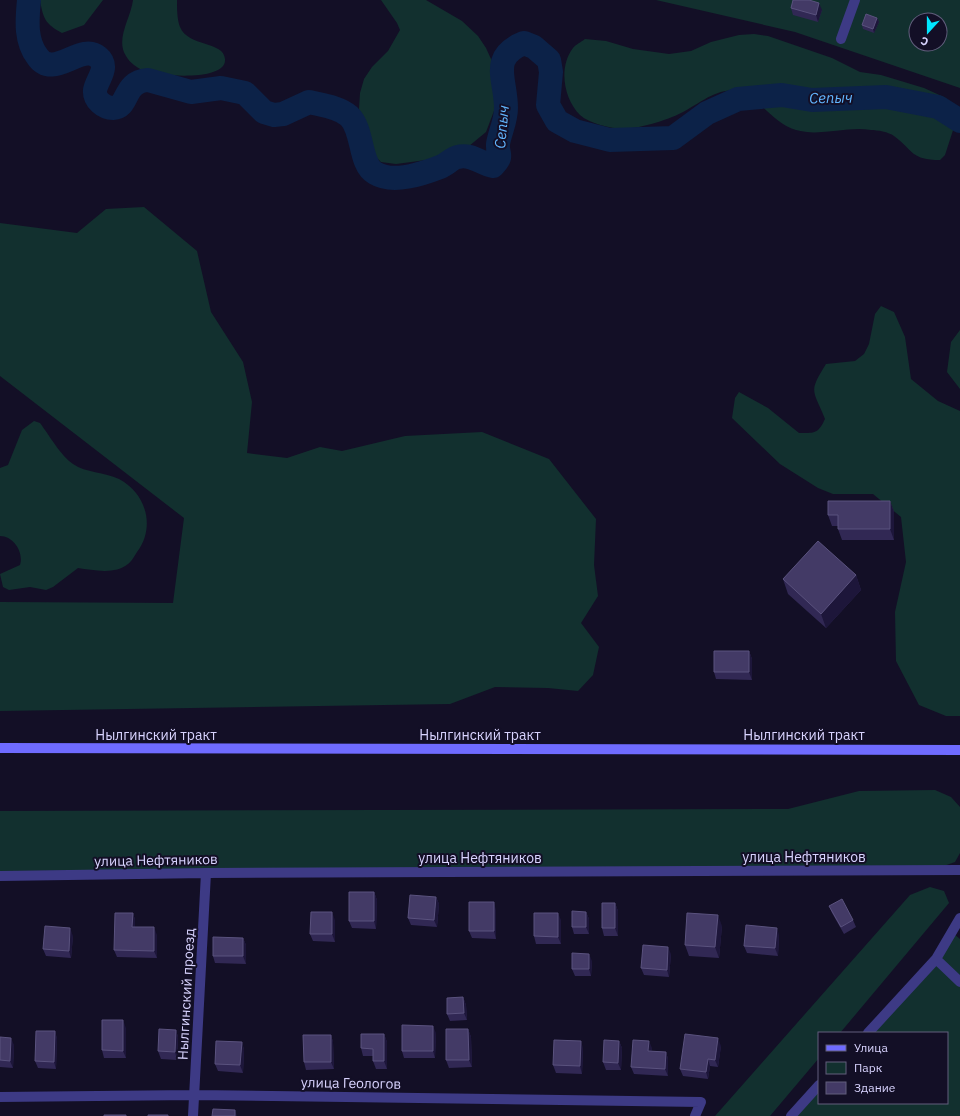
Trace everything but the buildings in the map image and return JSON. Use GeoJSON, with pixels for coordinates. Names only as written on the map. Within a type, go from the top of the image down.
{"type":"FeatureCollection","features":[{"type":"Feature","properties":{"kind":"main road","name":"Нылгинский тракт"},"geometry":{"type":"LineString","coordinates":[[0,748],[960,750]]}},
{"type":"Feature","properties":{"kind":"street"},"geometry":{"type":"LineString","coordinates":[[841,39],[855,0]]}},
{"type":"Feature","properties":{"kind":"street","name":"улица Нефтяников"},"geometry":{"type":"LineString","coordinates":[[0,876],[206,873],[960,870]]}},
{"type":"Feature","properties":{"kind":"street","name":"Нылгинский проезд"},"geometry":{"type":"LineString","coordinates":[[192,1116],[206,873]]}},
{"type":"Feature","properties":{"kind":"street"},"geometry":{"type":"LineString","coordinates":[[869,1032],[936,959],[960,918]]}},
{"type":"Feature","properties":{"kind":"street"},"geometry":{"type":"LineString","coordinates":[[936,959],[959,981]]}},
{"type":"Feature","properties":{"kind":"street"},"geometry":{"type":"LineString","coordinates":[[791,1116],[818,1086]]}},
{"type":"Feature","properties":{"kind":"street","name":"улица Геологов"},"geometry":{"type":"LineString","coordinates":[[0,1097],[194,1095],[701,1102],[695,1116]]}},
{"type":"Feature","properties":{"kind":"green space"},"geometry":{"type":"Polygon","coordinates":[[[40,0],[103,0],[84,25],[62,33],[52,27],[46,20],[42,11],[40,0]]]}},
{"type":"Feature","properties":{"kind":"green space"},"geometry":{"type":"Polygon","coordinates":[[[133,0],[177,0],[178,21],[184,33],[190,38],[219,49],[223,53],[225,59],[223,66],[215,71],[191,76],[152,73],[142,70],[134,65],[126,56],[122,43],[133,0]]]}},
{"type":"Feature","properties":{"kind":"green space"},"geometry":{"type":"Polygon","coordinates":[[[381,0],[426,0],[462,21],[478,36],[486,48],[496,70],[498,85],[497,103],[486,132],[463,151],[426,160],[396,164],[381,162],[371,152],[359,109],[360,93],[364,79],[372,67],[388,51],[400,30],[397,23],[381,0]]]}},
{"type":"Feature","properties":{"kind":"green space"},"geometry":{"type":"Polygon","coordinates":[[[656,0],[960,0],[960,88],[795,32],[656,0]]]}},
{"type":"Feature","properties":{"kind":"green space"},"geometry":{"type":"Polygon","coordinates":[[[754,34],[768,36],[832,58],[860,72],[881,75],[924,88],[946,98],[954,108],[956,121],[945,155],[940,160],[923,158],[914,154],[894,136],[880,131],[852,129],[824,132],[805,132],[796,130],[780,122],[752,99],[736,91],[714,94],[681,113],[661,121],[644,126],[623,129],[612,128],[589,121],[580,115],[570,101],[564,74],[568,56],[574,47],[585,39],[606,41],[633,49],[669,54],[691,51],[711,42],[739,35],[754,34]]]}},
{"type":"Feature","properties":{"kind":"green space"},"geometry":{"type":"Polygon","coordinates":[[[144,207],[197,251],[211,312],[243,362],[252,402],[247,453],[287,458],[320,447],[342,451],[405,436],[482,432],[549,459],[596,519],[594,565],[598,596],[581,623],[599,647],[593,675],[578,691],[548,688],[495,687],[450,704],[0,711],[0,602],[173,603],[184,518],[0,376],[0,223],[77,233],[106,209],[144,207]]]}},
{"type":"Feature","properties":{"kind":"green space"},"geometry":{"type":"Polygon","coordinates":[[[881,306],[894,312],[905,337],[911,379],[938,401],[960,411],[960,716],[946,716],[919,705],[896,661],[895,612],[906,562],[901,517],[873,494],[833,494],[818,488],[780,464],[732,418],[735,398],[739,392],[768,408],[799,433],[812,433],[818,430],[825,419],[815,396],[814,391],[817,381],[826,364],[855,361],[864,354],[869,344],[875,314],[881,306]]]}},
{"type":"Feature","properties":{"kind":"green space"},"geometry":{"type":"Polygon","coordinates":[[[960,330],[960,389],[947,372],[951,342],[960,330]]]}},
{"type":"Feature","properties":{"kind":"green space"},"geometry":{"type":"Polygon","coordinates":[[[34,421],[40,423],[60,451],[73,464],[84,469],[119,479],[136,493],[142,502],[147,522],[146,532],[143,542],[133,558],[123,567],[110,571],[97,571],[78,568],[53,587],[46,590],[30,587],[9,590],[3,587],[0,574],[20,565],[21,555],[14,542],[0,536],[0,468],[8,465],[22,430],[34,421]]]}},
{"type":"Feature","properties":{"kind":"green space"},"geometry":{"type":"Polygon","coordinates":[[[935,790],[951,797],[960,807],[960,853],[955,862],[941,867],[0,871],[0,811],[788,809],[859,791],[935,790]]]}},
{"type":"Feature","properties":{"kind":"green space"},"geometry":{"type":"Polygon","coordinates":[[[930,887],[944,891],[949,903],[841,1032],[818,1032],[818,1059],[770,1116],[715,1116],[910,895],[930,887]]]}},
{"type":"Feature","properties":{"kind":"green space"},"geometry":{"type":"Polygon","coordinates":[[[954,934],[960,939],[960,1116],[795,1116],[818,1089],[818,1104],[948,1104],[948,1032],[868,1032],[954,934]]]}},
{"type":"Feature","properties":{"kind":"waterway","name":"Сепыч"},"geometry":{"type":"LineString","coordinates":[[29,0],[28,35],[37,56],[44,63],[51,65],[84,54],[91,54],[98,57],[103,65],[103,69],[96,86],[95,94],[100,103],[106,107],[118,107],[134,85],[148,80],[191,92],[221,88],[245,93],[264,112],[274,115],[283,114],[309,102],[324,105],[340,110],[349,116],[354,122],[366,162],[370,169],[375,173],[390,178],[416,175],[442,166],[451,160],[462,156],[467,156],[493,166],[499,157],[498,144],[506,113],[502,78],[503,62],[506,55],[524,43],[534,47],[549,60],[551,72],[548,105],[557,121],[575,131],[610,140],[673,138],[707,113],[738,99],[782,95],[812,100],[886,97],[938,107],[960,121]]}}]}
